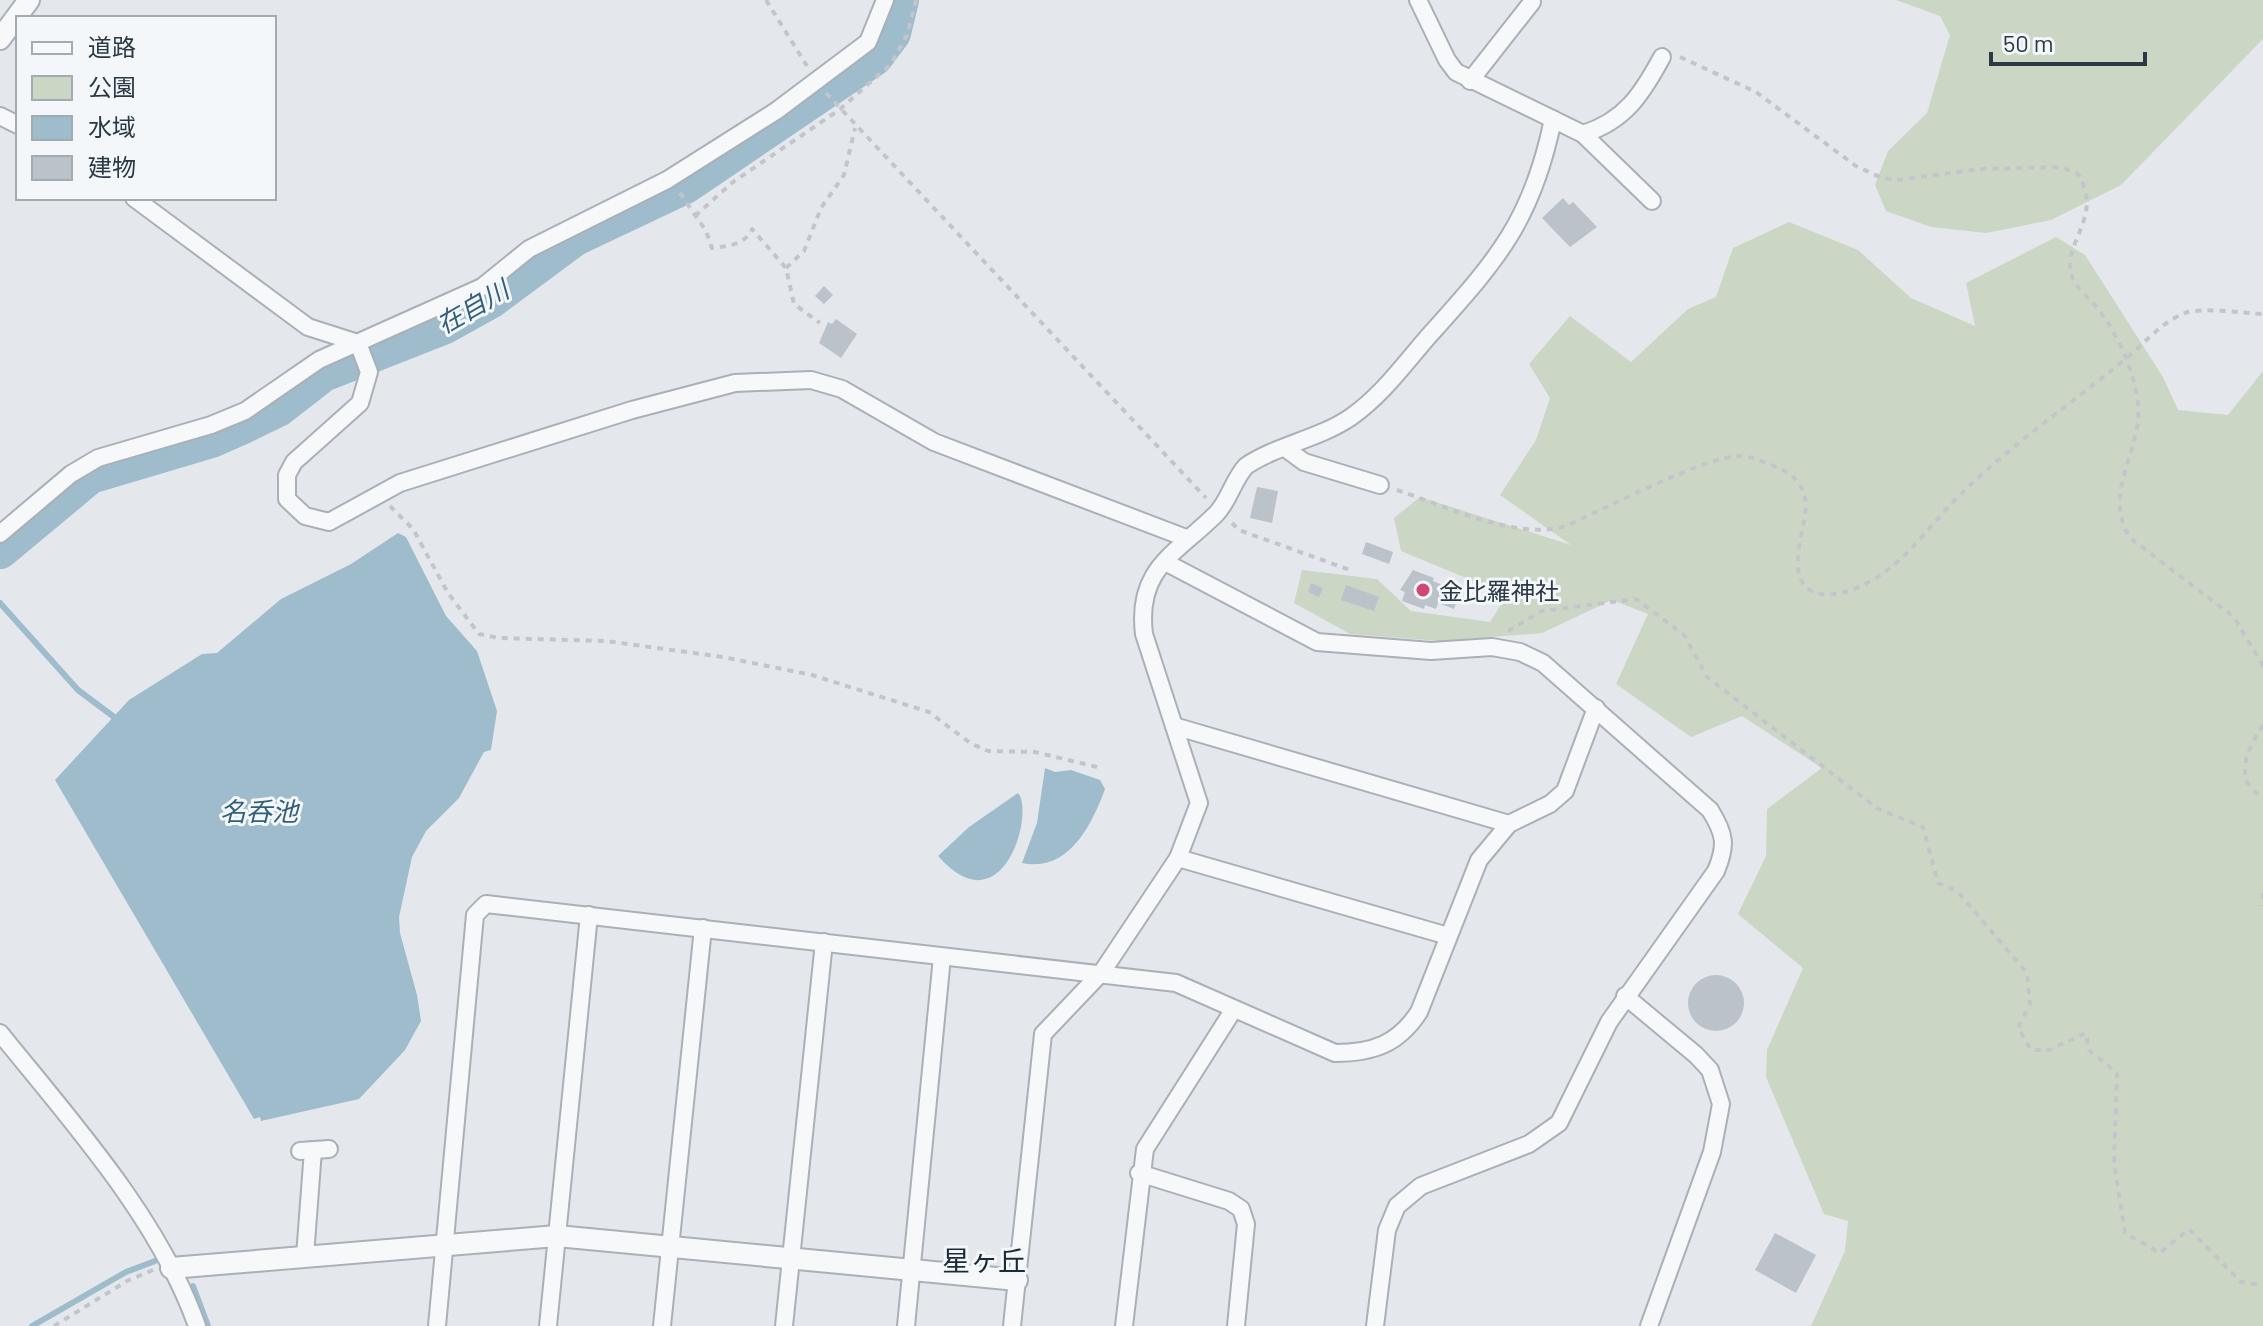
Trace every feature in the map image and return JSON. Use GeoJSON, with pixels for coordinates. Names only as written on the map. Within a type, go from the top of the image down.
{"type":"FeatureCollection","features":[{"type":"Feature","properties":{"kind":"street"},"geometry":{"type":"LineString","coordinates":[[0,534],[71,474],[98,458],[211,425],[245,411],[319,360],[482,287],[529,249],[670,177],[776,111],[868,42],[885,0]]}},
{"type":"Feature","properties":{"kind":"street"},"geometry":{"type":"LineString","coordinates":[[1418,0],[1447,60],[1470,81],[1583,134],[1652,201]]}},
{"type":"Feature","properties":{"kind":"street"},"geometry":{"type":"LineString","coordinates":[[1470,81],[1532,2]]}},
{"type":"Feature","properties":{"kind":"street"},"geometry":{"type":"LineString","coordinates":[[0,39],[16,17]]}},
{"type":"Feature","properties":{"kind":"street"},"geometry":{"type":"LineString","coordinates":[[1583,134],[1607,127],[1625,111],[1662,57]]}},
{"type":"Feature","properties":{"kind":"street"},"geometry":{"type":"LineString","coordinates":[[1012,1326],[1043,1034],[1102,972],[1178,858],[1199,803],[1144,634],[1141,612],[1147,585],[1186,538],[1219,512],[1235,478],[1246,466],[1348,419],[1376,397],[1506,246],[1537,184],[1553,119]]}},
{"type":"Feature","properties":{"kind":"street"},"geometry":{"type":"LineString","coordinates":[[137,200],[308,327],[358,343]]}},
{"type":"Feature","properties":{"kind":"street"},"geometry":{"type":"LineString","coordinates":[[358,343],[369,372],[360,403],[294,462],[285,487],[294,509],[329,522],[400,483],[647,406],[735,383],[811,380],[842,389],[934,442],[1186,538]]}},
{"type":"Feature","properties":{"kind":"street"},"geometry":{"type":"LineString","coordinates":[[1285,448],[1304,462],[1380,485]]}},
{"type":"Feature","properties":{"kind":"street"},"geometry":{"type":"LineString","coordinates":[[1165,562],[1317,642],[1431,651],[1478,648],[1520,652],[1543,663],[1710,810],[1725,836],[1725,850],[1716,871],[1625,996],[1559,1123],[1529,1144],[1421,1186],[1397,1206],[1387,1230],[1375,1326]]}},
{"type":"Feature","properties":{"kind":"street"},"geometry":{"type":"LineString","coordinates":[[437,1326],[475,915],[486,904],[942,957],[1102,972],[1176,983],[1335,1053],[1360,1053],[1384,1046],[1405,1032],[1419,1012],[1479,860],[1509,824],[1550,804],[1565,791],[1596,708]]}},
{"type":"Feature","properties":{"kind":"street"},"geometry":{"type":"LineString","coordinates":[[1174,726],[1509,824]]}},
{"type":"Feature","properties":{"kind":"street"},"geometry":{"type":"LineString","coordinates":[[1178,858],[1448,936]]}},
{"type":"Feature","properties":{"kind":"street"},"geometry":{"type":"LineString","coordinates":[[548,1326],[589,915]]}},
{"type":"Feature","properties":{"kind":"street"},"geometry":{"type":"LineString","coordinates":[[662,1326],[703,928]]}},
{"type":"Feature","properties":{"kind":"street"},"geometry":{"type":"LineString","coordinates":[[784,1326],[824,942]]}},
{"type":"Feature","properties":{"kind":"street"},"geometry":{"type":"LineString","coordinates":[[906,1326],[942,957]]}},
{"type":"Feature","properties":{"kind":"street"},"geometry":{"type":"LineString","coordinates":[[1625,996],[1703,1062],[1718,1086],[1721,1104],[1712,1152],[1649,1326]]}},
{"type":"Feature","properties":{"kind":"street"},"geometry":{"type":"LineString","coordinates":[[1124,1326],[1139,1173],[1145,1149],[1234,1009]]}},
{"type":"Feature","properties":{"kind":"street"},"geometry":{"type":"LineString","coordinates":[[0,1033],[94,1150],[171,1268],[197,1326]]}},
{"type":"Feature","properties":{"kind":"street"},"geometry":{"type":"LineString","coordinates":[[305,1256],[314,1150]]}},
{"type":"Feature","properties":{"kind":"street"},"geometry":{"type":"LineString","coordinates":[[1139,1173],[1229,1201],[1241,1209],[1246,1224],[1236,1326]]}},
{"type":"Feature","properties":{"kind":"street"},"geometry":{"type":"LineString","coordinates":[[171,1268],[557,1236],[1017,1280]]}},
{"type":"Feature","properties":{"kind":"path"},"geometry":{"type":"LineString","coordinates":[[766,0],[839,110],[1219,512],[1239,530],[1350,570]]}},
{"type":"Feature","properties":{"kind":"path"},"geometry":{"type":"LineString","coordinates":[[695,216],[733,182],[839,110],[891,64],[907,35],[916,0]]}},
{"type":"Feature","properties":{"kind":"path"},"geometry":{"type":"LineString","coordinates":[[1662,57],[1679,56],[1730,77],[1786,112],[1856,166],[1882,178],[1897,180],[1980,169],[2062,167],[2072,171],[2082,182],[2087,203],[2070,271],[2075,284],[2100,311],[2137,387],[2139,417],[2134,450],[2118,490],[2122,526],[2130,538],[2234,617],[2263,666]]}},
{"type":"Feature","properties":{"kind":"path"},"geometry":{"type":"LineString","coordinates":[[786,268],[804,251],[821,208],[844,175],[855,128]]}},
{"type":"Feature","properties":{"kind":"path"},"geometry":{"type":"LineString","coordinates":[[670,177],[712,248],[731,246],[748,238],[752,229],[786,268],[794,304],[820,323]]}},
{"type":"Feature","properties":{"kind":"path"},"geometry":{"type":"LineString","coordinates":[[1380,485],[1475,516],[1541,532],[1566,526],[1710,464],[1738,456],[1755,458],[1781,469],[1802,488],[1806,510],[1799,575],[1815,593],[1829,597],[1865,585],[1892,568],[1953,503],[2022,438],[2126,360],[2156,330],[2187,312],[2263,314]]}},
{"type":"Feature","properties":{"kind":"path"},"geometry":{"type":"LineString","coordinates":[[374,497],[397,510],[413,529],[448,593],[479,634],[498,638],[606,641],[723,657],[812,675],[929,712],[970,743],[988,751],[1035,752],[1097,767]]}},
{"type":"Feature","properties":{"kind":"path"},"geometry":{"type":"LineString","coordinates":[[1478,648],[1542,611],[1636,599],[1684,635],[1707,677],[1878,809],[1923,827],[1938,883],[1957,891],[2027,973],[2030,1004],[2018,1028],[2031,1050],[2049,1050],[2086,1033],[2089,1050],[2117,1073],[2114,1163],[2125,1233],[2160,1253],[2189,1229],[2241,1282],[2263,1285]]}},
{"type":"Feature","properties":{"kind":"path"},"geometry":{"type":"LineString","coordinates":[[2263,725],[2244,760],[2245,780],[2253,792],[2263,797]]}},
{"type":"Feature","properties":{"kind":"path"},"geometry":{"type":"LineString","coordinates":[[2263,893],[2263,906]]}},
{"type":"Feature","properties":{"kind":"path"},"geometry":{"type":"LineString","coordinates":[[54,1326],[127,1281],[158,1269],[171,1268]]}},
{"type":"Feature","properties":{"kind":"green space"},"geometry":{"type":"Polygon","coordinates":[[[1896,0],[2263,0],[2263,39],[2121,185],[2051,220],[1986,233],[1931,227],[1886,211],[1875,185],[1888,151],[1927,113],[1950,35],[1940,16],[1896,0]]]}},
{"type":"Feature","properties":{"kind":"green space"},"geometry":{"type":"Polygon","coordinates":[[[1789,222],[1858,250],[1911,298],[1975,326],[1966,283],[2056,237],[2085,255],[2163,377],[2178,410],[2228,415],[2263,371],[2263,1326],[1811,1326],[1845,1251],[1848,1221],[1824,1214],[1766,1077],[1767,1050],[1803,968],[1738,914],[1766,856],[1767,809],[1822,768],[1742,716],[1691,737],[1616,684],[1648,614],[1612,600],[1542,633],[1440,641],[1350,634],[1294,603],[1302,570],[1377,579],[1411,611],[1490,622],[1507,595],[1401,551],[1394,518],[1420,497],[1571,545],[1500,495],[1536,440],[1550,398],[1529,364],[1570,316],[1631,362],[1688,309],[1716,297],[1733,248],[1789,222]]]}},
{"type":"Feature","properties":{"kind":"water","name":"名呑池"},"geometry":{"type":"Polygon","coordinates":[[[398,533],[406,537],[446,616],[477,651],[497,711],[491,750],[484,752],[459,798],[426,831],[412,857],[399,917],[421,1021],[405,1050],[359,1099],[261,1121],[260,1117],[254,1119],[55,780],[129,700],[202,654],[217,653],[281,599],[351,564],[398,533]]]}},
{"type":"Feature","properties":{"kind":"water"},"geometry":{"type":"Polygon","coordinates":[[[1045,768],[1055,772],[1071,770],[1100,780],[1105,789],[1085,831],[1065,853],[1053,861],[1022,863],[1037,823],[1045,768]]]}},
{"type":"Feature","properties":{"kind":"water"},"geometry":{"type":"Polygon","coordinates":[[[1018,793],[1022,804],[1022,821],[1017,841],[1009,859],[996,874],[980,880],[961,875],[938,856],[969,827],[1018,793]]]}},
{"type":"Feature","properties":{"kind":"building"},"geometry":{"type":"Polygon","coordinates":[[[1563,198],[1569,205],[1573,202],[1597,227],[1570,247],[1542,218],[1563,198]]]}},
{"type":"Feature","properties":{"kind":"building"},"geometry":{"type":"Polygon","coordinates":[[[824,286],[833,295],[824,304],[815,296],[824,286]]]}},
{"type":"Feature","properties":{"kind":"building"},"geometry":{"type":"Polygon","coordinates":[[[836,319],[857,334],[841,358],[819,343],[828,322],[832,324],[836,319]]]}},
{"type":"Feature","properties":{"kind":"building"},"geometry":{"type":"Polygon","coordinates":[[[1257,487],[1278,491],[1272,523],[1250,518],[1257,487]]]}},
{"type":"Feature","properties":{"kind":"building"},"geometry":{"type":"Polygon","coordinates":[[[1366,542],[1393,552],[1389,564],[1362,554],[1366,542]]]}},
{"type":"Feature","properties":{"kind":"building","name":"金比羅神社"},"geometry":{"type":"Polygon","coordinates":[[[1413,570],[1434,578],[1433,581],[1445,586],[1444,589],[1459,595],[1454,609],[1438,603],[1436,609],[1425,605],[1424,609],[1402,601],[1405,592],[1400,590],[1413,570]]]}},
{"type":"Feature","properties":{"kind":"building"},"geometry":{"type":"Polygon","coordinates":[[[1311,583],[1323,588],[1319,597],[1308,592],[1311,583]]]}},
{"type":"Feature","properties":{"kind":"building"},"geometry":{"type":"Polygon","coordinates":[[[1346,585],[1379,597],[1374,611],[1341,600],[1346,585]]]}},
{"type":"Feature","properties":{"kind":"building"},"geometry":{"type":"Polygon","coordinates":[[[1716,975],[1736,983],[1744,1003],[1736,1023],[1716,1031],[1696,1023],[1688,1003],[1696,983],[1716,975]]]}},
{"type":"Feature","properties":{"kind":"building"},"geometry":{"type":"Polygon","coordinates":[[[1775,1233],[1816,1255],[1796,1293],[1755,1270],[1775,1233]]]}},
{"type":"Feature","properties":{"kind":"waterway","name":"在自川"},"geometry":{"type":"LineString","coordinates":[[0,550],[90,475],[211,439],[278,408],[323,373],[445,325],[490,300],[575,237],[685,185],[874,57],[892,33],[900,0]]}},
{"type":"Feature","properties":{"kind":"waterway"},"geometry":{"type":"LineString","coordinates":[[0,603],[78,690],[114,717]]}},
{"type":"Feature","properties":{"kind":"waterway"},"geometry":{"type":"LineString","coordinates":[[32,1326],[126,1272],[155,1261]]}},
{"type":"Feature","properties":{"kind":"waterway"},"geometry":{"type":"LineString","coordinates":[[193,1286],[208,1326]]}},
{"type":"Feature","properties":{"kind":"place","name":"金比羅神社"},"geometry":{"type":"Point","coordinates":[1423,590]}},
{"type":"Feature","properties":{"kind":"district","name":"星ヶ丘"},"geometry":{"type":"Point","coordinates":[984,1260]}}]}
